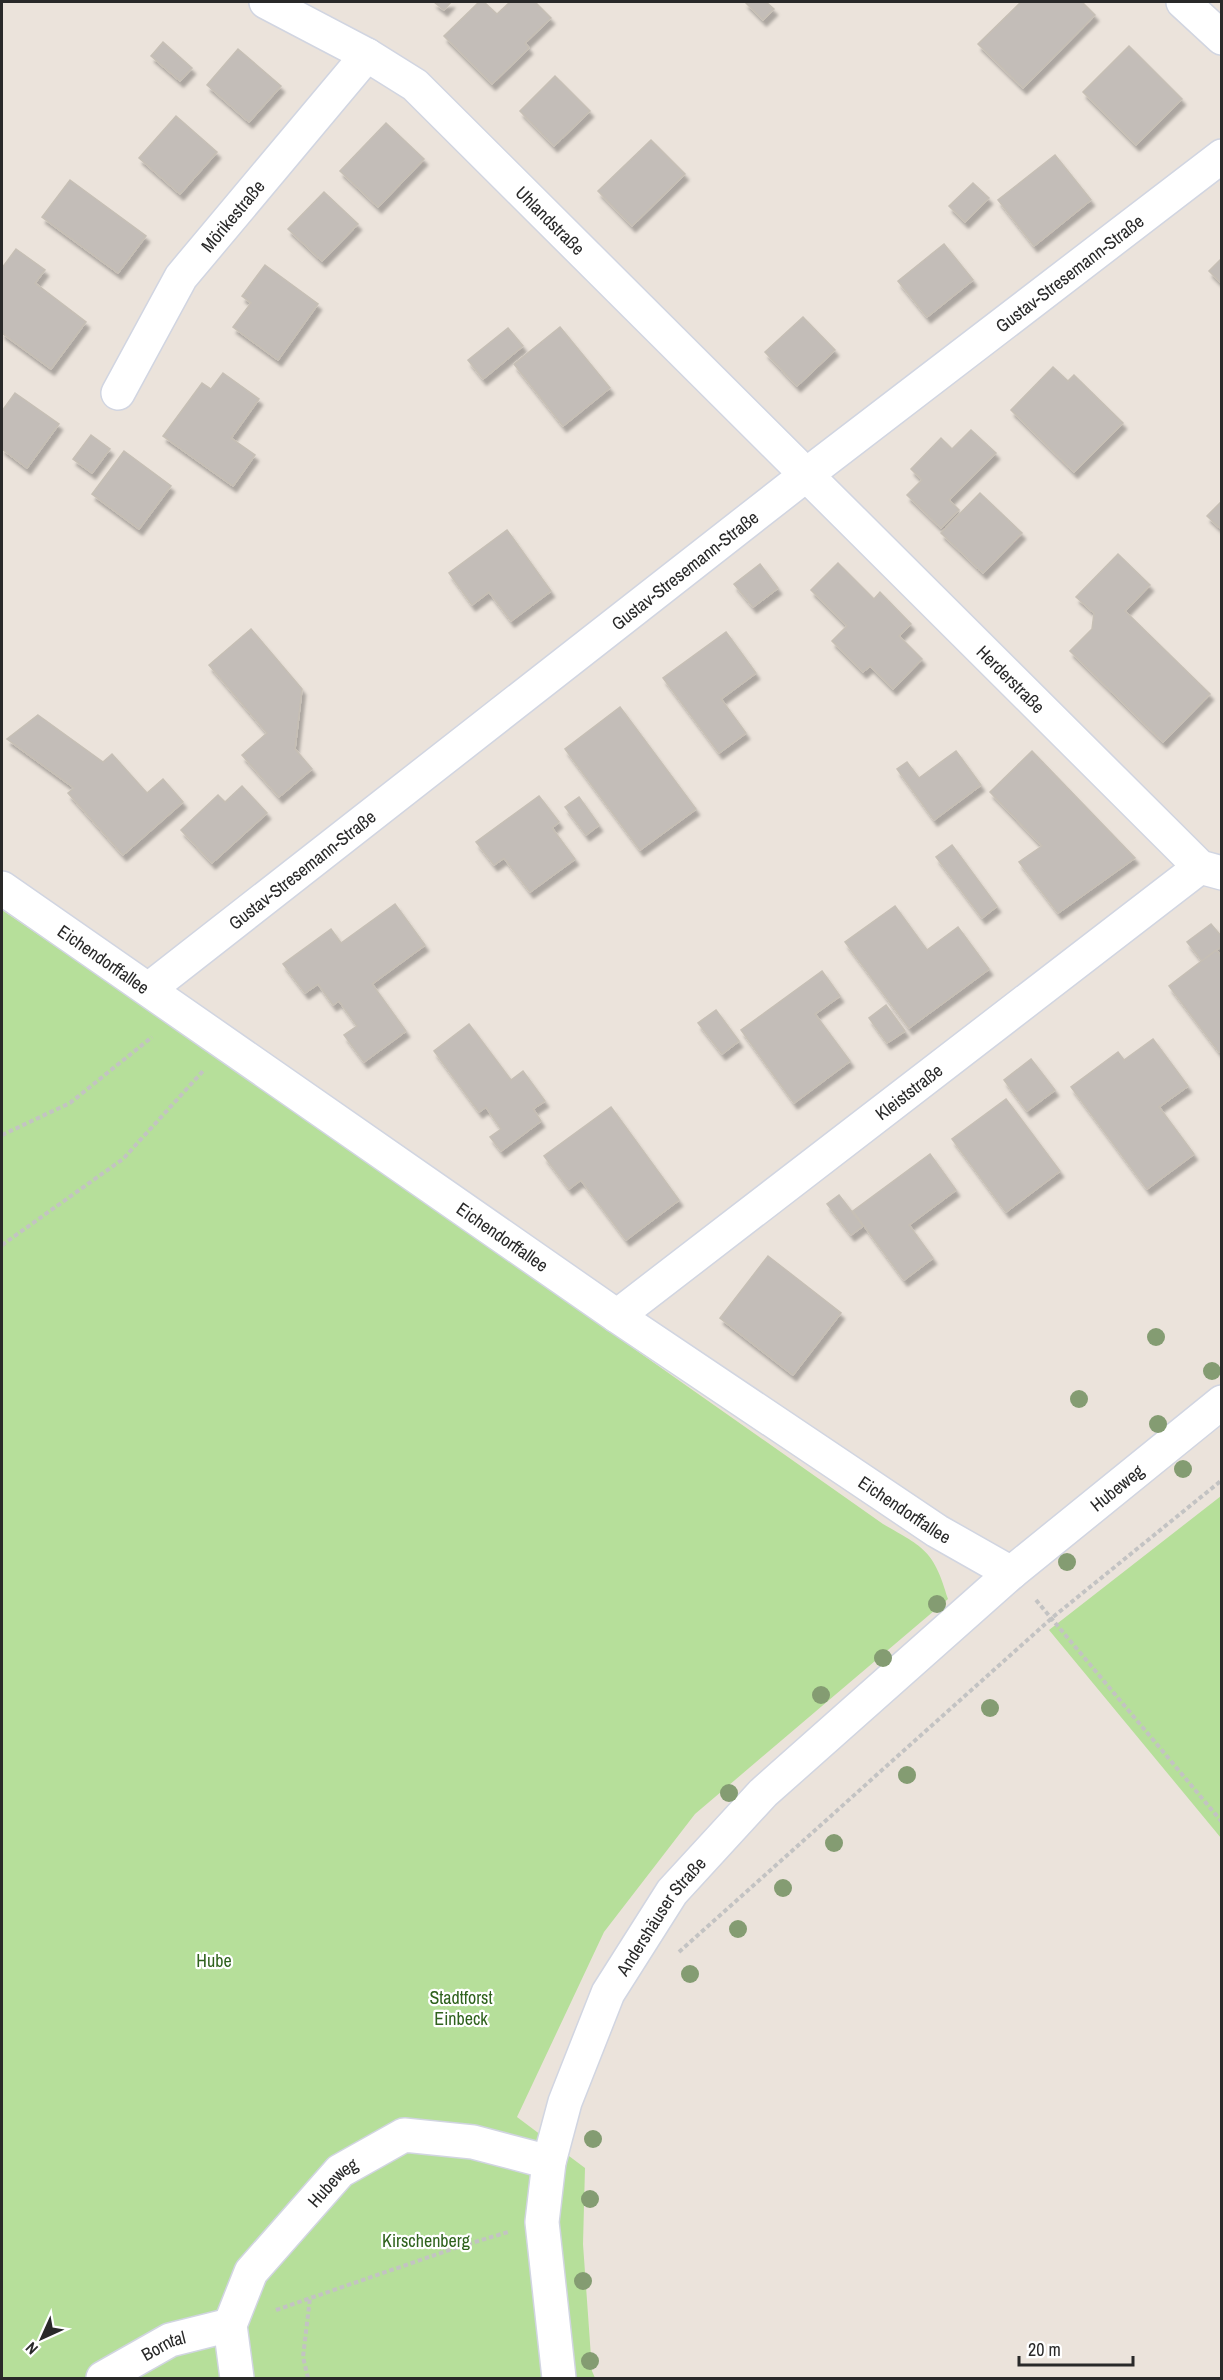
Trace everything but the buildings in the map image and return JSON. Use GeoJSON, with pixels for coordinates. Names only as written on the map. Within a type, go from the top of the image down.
{"type":"FeatureCollection","features":[{"type":"Feature","properties":{"kind":"street","name":"Uhlandstraße"},"geometry":{"type":"LineString","coordinates":[[266,2],[367,54],[415,85],[806,476]]}},
{"type":"Feature","properties":{"kind":"street"},"geometry":{"type":"LineString","coordinates":[[1183,2],[1221,38]]}},
{"type":"Feature","properties":{"kind":"street","name":"Mörikestraße"},"geometry":{"type":"LineString","coordinates":[[118,393],[181,277],[367,54]]}},
{"type":"Feature","properties":{"kind":"street","name":"Gustav-Stresemann-Straße"},"geometry":{"type":"LineString","coordinates":[[149,989],[806,476],[1221,156]]}},
{"type":"Feature","properties":{"kind":"street","name":"Herderstraße"},"geometry":{"type":"LineString","coordinates":[[806,476],[1211,870]]}},
{"type":"Feature","properties":{"kind":"street","name":"Kleiststraße"},"geometry":{"type":"LineString","coordinates":[[617,1316],[1211,870]]}},
{"type":"Feature","properties":{"kind":"street","name":"Eichendorffallee"},"geometry":{"type":"LineString","coordinates":[[2,888],[617,1316],[937,1531],[1011,1573]]}},
{"type":"Feature","properties":{"kind":"street","name":"Hubeweg"},"geometry":{"type":"LineString","coordinates":[[1011,1573],[1221,1402]]}},
{"type":"Feature","properties":{"kind":"street","name":"Andershäuser Straße"},"geometry":{"type":"LineString","coordinates":[[560,2379],[542,2222],[549,2162],[565,2102],[608,1993],[672,1892],[763,1793],[1011,1573]]}},
{"type":"Feature","properties":{"kind":"street","name":"Hubeweg"},"geometry":{"type":"LineString","coordinates":[[237,2379],[230,2325],[251,2272],[340,2171],[404,2135],[473,2142],[549,2162]]}},
{"type":"Feature","properties":{"kind":"street","name":"Borntal"},"geometry":{"type":"LineString","coordinates":[[103,2379],[170,2340],[230,2325]]}},
{"type":"Feature","properties":{"kind":"path"},"geometry":{"type":"LineString","coordinates":[[2,1135],[70,1103],[181,1014]]}},
{"type":"Feature","properties":{"kind":"path"},"geometry":{"type":"LineString","coordinates":[[2,1245],[123,1159],[226,1046]]}},
{"type":"Feature","properties":{"kind":"path"},"geometry":{"type":"LineString","coordinates":[[679,1952],[1053,1617],[1221,1480]]}},
{"type":"Feature","properties":{"kind":"path"},"geometry":{"type":"LineString","coordinates":[[1011,1573],[1053,1617],[1221,1822]]}},
{"type":"Feature","properties":{"kind":"path"},"geometry":{"type":"LineString","coordinates":[[230,2325],[455,2247],[542,2222]]}},
{"type":"Feature","properties":{"kind":"path"},"geometry":{"type":"LineString","coordinates":[[308,2379],[303,2357],[310,2298]]}},
{"type":"Feature","properties":{"kind":"green space"},"geometry":{"type":"Polygon","coordinates":[[[2,910],[289,1106],[883,1524],[909,1539],[926,1552],[938,1570],[948,1599],[695,1814],[604,1932],[517,2117],[585,2168],[583,2244],[592,2371],[595,2378],[2,2378],[2,910]]]}},
{"type":"Feature","properties":{"kind":"green space"},"geometry":{"type":"Polygon","coordinates":[[[1221,1496],[1221,1838],[1049,1630],[1221,1496]]]}},
{"type":"Feature","properties":{"kind":"park label","name":"Hube"},"geometry":{"type":"Point","coordinates":[214,1960]}},
{"type":"Feature","properties":{"kind":"park label","name":"Stadtforst Einbeck"},"geometry":{"type":"Point","coordinates":[461,2007]}},
{"type":"Feature","properties":{"kind":"park label","name":"Kirschenberg"},"geometry":{"type":"Point","coordinates":[426,2240]}}]}
